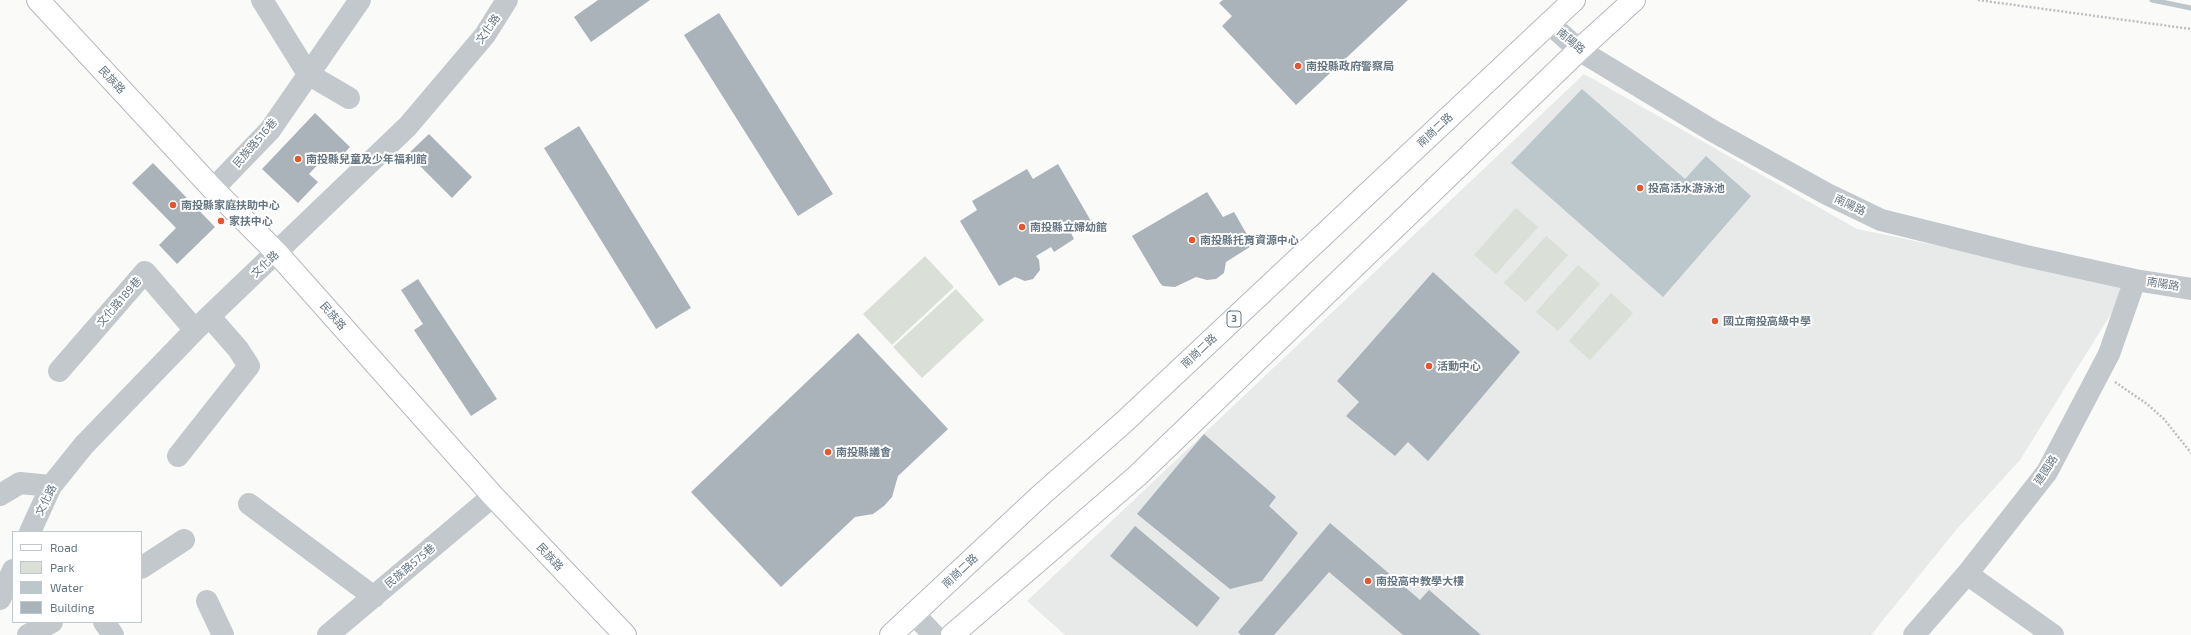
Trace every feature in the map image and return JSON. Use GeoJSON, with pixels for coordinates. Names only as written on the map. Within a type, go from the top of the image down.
{"type":"FeatureCollection","features":[{"type":"Feature","properties":{"kind":"main road","name":"民族路"},"geometry":{"type":"LineString","coordinates":[[38,0],[213,189],[277,253],[493,496],[625,635]]}},
{"type":"Feature","properties":{"kind":"main road","name":"南崗二路"},"geometry":{"type":"LineString","coordinates":[[891,635],[1034,501],[1124,422],[1574,0]]}},
{"type":"Feature","properties":{"kind":"main road"},"geometry":{"type":"LineString","coordinates":[[952,635],[1137,476],[1579,50],[1634,0]]}},
{"type":"Feature","properties":{"kind":"street"},"geometry":{"type":"LineString","coordinates":[[262,0],[308,74],[349,98]]}},
{"type":"Feature","properties":{"kind":"street","name":"民族路516巷"},"geometry":{"type":"LineString","coordinates":[[213,189],[270,130],[360,0]]}},
{"type":"Feature","properties":{"kind":"street","name":"文化路"},"geometry":{"type":"LineString","coordinates":[[30,531],[52,486],[84,445],[203,323],[408,126],[486,35],[507,0]]}},
{"type":"Feature","properties":{"kind":"street","name":"南陽路"},"geometry":{"type":"LineString","coordinates":[[1549,23],[1579,50],[1712,131],[1827,194],[1881,220],[2026,256],[2135,280],[2191,289]]}},
{"type":"Feature","properties":{"kind":"street","name":"文化路189巷"},"geometry":{"type":"LineString","coordinates":[[59,371],[145,272],[203,323]]}},
{"type":"Feature","properties":{"kind":"street","name":"建國路"},"geometry":{"type":"LineString","coordinates":[[1914,635],[1967,574],[2047,472],[2109,354],[2135,280]]}},
{"type":"Feature","properties":{"kind":"street"},"geometry":{"type":"LineString","coordinates":[[178,456],[249,366],[238,349],[203,323]]}},
{"type":"Feature","properties":{"kind":"street"},"geometry":{"type":"LineString","coordinates":[[0,495],[20,483],[52,486]]}},
{"type":"Feature","properties":{"kind":"street","name":"民族路575巷"},"geometry":{"type":"LineString","coordinates":[[328,635],[493,496]]}},
{"type":"Feature","properties":{"kind":"street"},"geometry":{"type":"LineString","coordinates":[[249,504],[374,597]]}},
{"type":"Feature","properties":{"kind":"street"},"geometry":{"type":"LineString","coordinates":[[142,567],[184,540]]}},
{"type":"Feature","properties":{"kind":"street"},"geometry":{"type":"LineString","coordinates":[[0,598],[12,572]]}},
{"type":"Feature","properties":{"kind":"street"},"geometry":{"type":"LineString","coordinates":[[1967,574],[2053,635]]}},
{"type":"Feature","properties":{"kind":"street"},"geometry":{"type":"LineString","coordinates":[[207,601],[224,635]]}},
{"type":"Feature","properties":{"kind":"street"},"geometry":{"type":"LineString","coordinates":[[914,614],[934,635]]}},
{"type":"Feature","properties":{"kind":"street"},"geometry":{"type":"LineString","coordinates":[[28,635],[50,623]]}},
{"type":"Feature","properties":{"kind":"street"},"geometry":{"type":"LineString","coordinates":[[105,623],[113,635]]}},
{"type":"Feature","properties":{"kind":"path"},"geometry":{"type":"LineString","coordinates":[[1978,0],[2191,29]]}},
{"type":"Feature","properties":{"kind":"path"},"geometry":{"type":"LineString","coordinates":[[2100,371],[2147,404],[2164,419],[2191,453]]}},
{"type":"Feature","properties":{"kind":"shaded area","name":"國立南投高級中學"},"geometry":{"type":"Polygon","coordinates":[[[1584,74],[1857,229],[2129,285],[2020,460],[1956,530],[1871,635],[1065,635],[1027,601],[1584,74]]]}},
{"type":"Feature","properties":{"kind":"green space"},"geometry":{"type":"Polygon","coordinates":[[[1516,208],[1538,227],[1496,274],[1474,255],[1516,208]]]}},
{"type":"Feature","properties":{"kind":"green space"},"geometry":{"type":"Polygon","coordinates":[[[1546,236],[1568,255],[1526,302],[1504,283],[1546,236]]]}},
{"type":"Feature","properties":{"kind":"green space"},"geometry":{"type":"Polygon","coordinates":[[[925,256],[954,287],[892,345],[863,314],[925,256]]]}},
{"type":"Feature","properties":{"kind":"green space"},"geometry":{"type":"Polygon","coordinates":[[[1578,265],[1600,284],[1558,331],[1536,312],[1578,265]]]}},
{"type":"Feature","properties":{"kind":"green space"},"geometry":{"type":"Polygon","coordinates":[[[956,289],[984,320],[922,378],[893,347],[956,289]]]}},
{"type":"Feature","properties":{"kind":"green space"},"geometry":{"type":"Polygon","coordinates":[[[1611,293],[1633,313],[1590,360],[1569,341],[1611,293]]]}},
{"type":"Feature","properties":{"kind":"water","name":"投高活水游泳池"},"geometry":{"type":"Polygon","coordinates":[[[1582,89],[1685,179],[1706,156],[1751,196],[1663,297],[1511,163],[1582,89]]]}},
{"type":"Feature","properties":{"kind":"building"},"geometry":{"type":"Polygon","coordinates":[[[598,0],[650,0],[591,42],[574,17],[598,0]]]}},
{"type":"Feature","properties":{"kind":"building","name":"南投縣政府警察局"},"geometry":{"type":"Polygon","coordinates":[[[1223,0],[1408,0],[1296,105],[1222,26],[1232,16],[1219,3],[1223,0]]]}},
{"type":"Feature","properties":{"kind":"building"},"geometry":{"type":"Polygon","coordinates":[[[719,13],[833,194],[798,216],[684,35],[719,13]]]}},
{"type":"Feature","properties":{"kind":"building","name":"南投縣兒童及少年福利館"},"geometry":{"type":"Polygon","coordinates":[[[315,113],[350,147],[335,163],[327,155],[309,174],[318,182],[298,203],[262,169],[315,113]]]}},
{"type":"Feature","properties":{"kind":"building"},"geometry":{"type":"Polygon","coordinates":[[[579,126],[691,308],[656,329],[544,148],[579,126]]]}},
{"type":"Feature","properties":{"kind":"building"},"geometry":{"type":"Polygon","coordinates":[[[429,134],[472,177],[452,198],[408,154],[429,134]]]}},
{"type":"Feature","properties":{"kind":"building","name":"南投縣家庭扶助中心"},"geometry":{"type":"Polygon","coordinates":[[[153,163],[215,227],[177,264],[159,245],[176,228],[132,183],[153,163]]]}},
{"type":"Feature","properties":{"kind":"building","name":"南投縣立婦幼館"},"geometry":{"type":"Polygon","coordinates":[[[1058,164],[1091,221],[1071,233],[1074,239],[1054,252],[1051,247],[1036,256],[1039,260],[1040,270],[1033,279],[1025,281],[1015,277],[999,286],[960,221],[977,210],[972,201],[1027,169],[1033,179],[1058,164]]]}},
{"type":"Feature","properties":{"kind":"building","name":"南投縣托育資源中心"},"geometry":{"type":"Polygon","coordinates":[[[1207,192],[1223,217],[1234,212],[1253,245],[1226,262],[1224,273],[1216,279],[1207,280],[1196,277],[1175,287],[1163,286],[1132,236],[1207,192]]]}},
{"type":"Feature","properties":{"kind":"building","name":"活動中心"},"geometry":{"type":"Polygon","coordinates":[[[1433,272],[1520,352],[1428,461],[1408,442],[1395,456],[1346,416],[1359,402],[1337,381],[1433,272]]]}},
{"type":"Feature","properties":{"kind":"building"},"geometry":{"type":"Polygon","coordinates":[[[418,279],[497,399],[471,416],[414,330],[423,324],[401,290],[418,279]]]}},
{"type":"Feature","properties":{"kind":"building","name":"南投縣議會"},"geometry":{"type":"Polygon","coordinates":[[[858,333],[948,429],[898,476],[892,497],[884,506],[873,514],[855,517],[781,587],[691,492],[858,333]]]}},
{"type":"Feature","properties":{"kind":"building"},"geometry":{"type":"Polygon","coordinates":[[[1204,434],[1276,497],[1269,506],[1298,533],[1262,581],[1230,589],[1137,514],[1204,434]]]}},
{"type":"Feature","properties":{"kind":"building","name":"南投高中教學大樓"},"geometry":{"type":"Polygon","coordinates":[[[1330,523],[1420,600],[1429,590],[1481,635],[1403,635],[1329,572],[1274,635],[1241,635],[1238,632],[1330,523]]]}},
{"type":"Feature","properties":{"kind":"building"},"geometry":{"type":"Polygon","coordinates":[[[1135,526],[1220,598],[1197,627],[1110,556],[1135,526]]]}},
{"type":"Feature","properties":{"kind":"waterway"},"geometry":{"type":"LineString","coordinates":[[2152,0],[2191,8]]}},
{"type":"Feature","properties":{"kind":"place","name":"南投縣政府警察局"},"geometry":{"type":"Point","coordinates":[1298,66]}},
{"type":"Feature","properties":{"kind":"place","name":"南投縣兒童及少年福利館"},"geometry":{"type":"Point","coordinates":[298,159]}},
{"type":"Feature","properties":{"kind":"place","name":"投高活水游泳池"},"geometry":{"type":"Point","coordinates":[1640,188]}},
{"type":"Feature","properties":{"kind":"place","name":"南投縣家庭扶助中心"},"geometry":{"type":"Point","coordinates":[173,205]}},
{"type":"Feature","properties":{"kind":"place","name":"家扶中心"},"geometry":{"type":"Point","coordinates":[221,221]}},
{"type":"Feature","properties":{"kind":"place","name":"南投縣立婦幼館"},"geometry":{"type":"Point","coordinates":[1022,227]}},
{"type":"Feature","properties":{"kind":"place","name":"南投縣托育資源中心"},"geometry":{"type":"Point","coordinates":[1192,240]}},
{"type":"Feature","properties":{"kind":"place","name":"國立南投高級中學"},"geometry":{"type":"Point","coordinates":[1715,321]}},
{"type":"Feature","properties":{"kind":"place","name":"活動中心"},"geometry":{"type":"Point","coordinates":[1429,366]}},
{"type":"Feature","properties":{"kind":"place","name":"南投縣議會"},"geometry":{"type":"Point","coordinates":[828,452]}},
{"type":"Feature","properties":{"kind":"place","name":"南投高中教學大樓"},"geometry":{"type":"Point","coordinates":[1368,581]}}]}
